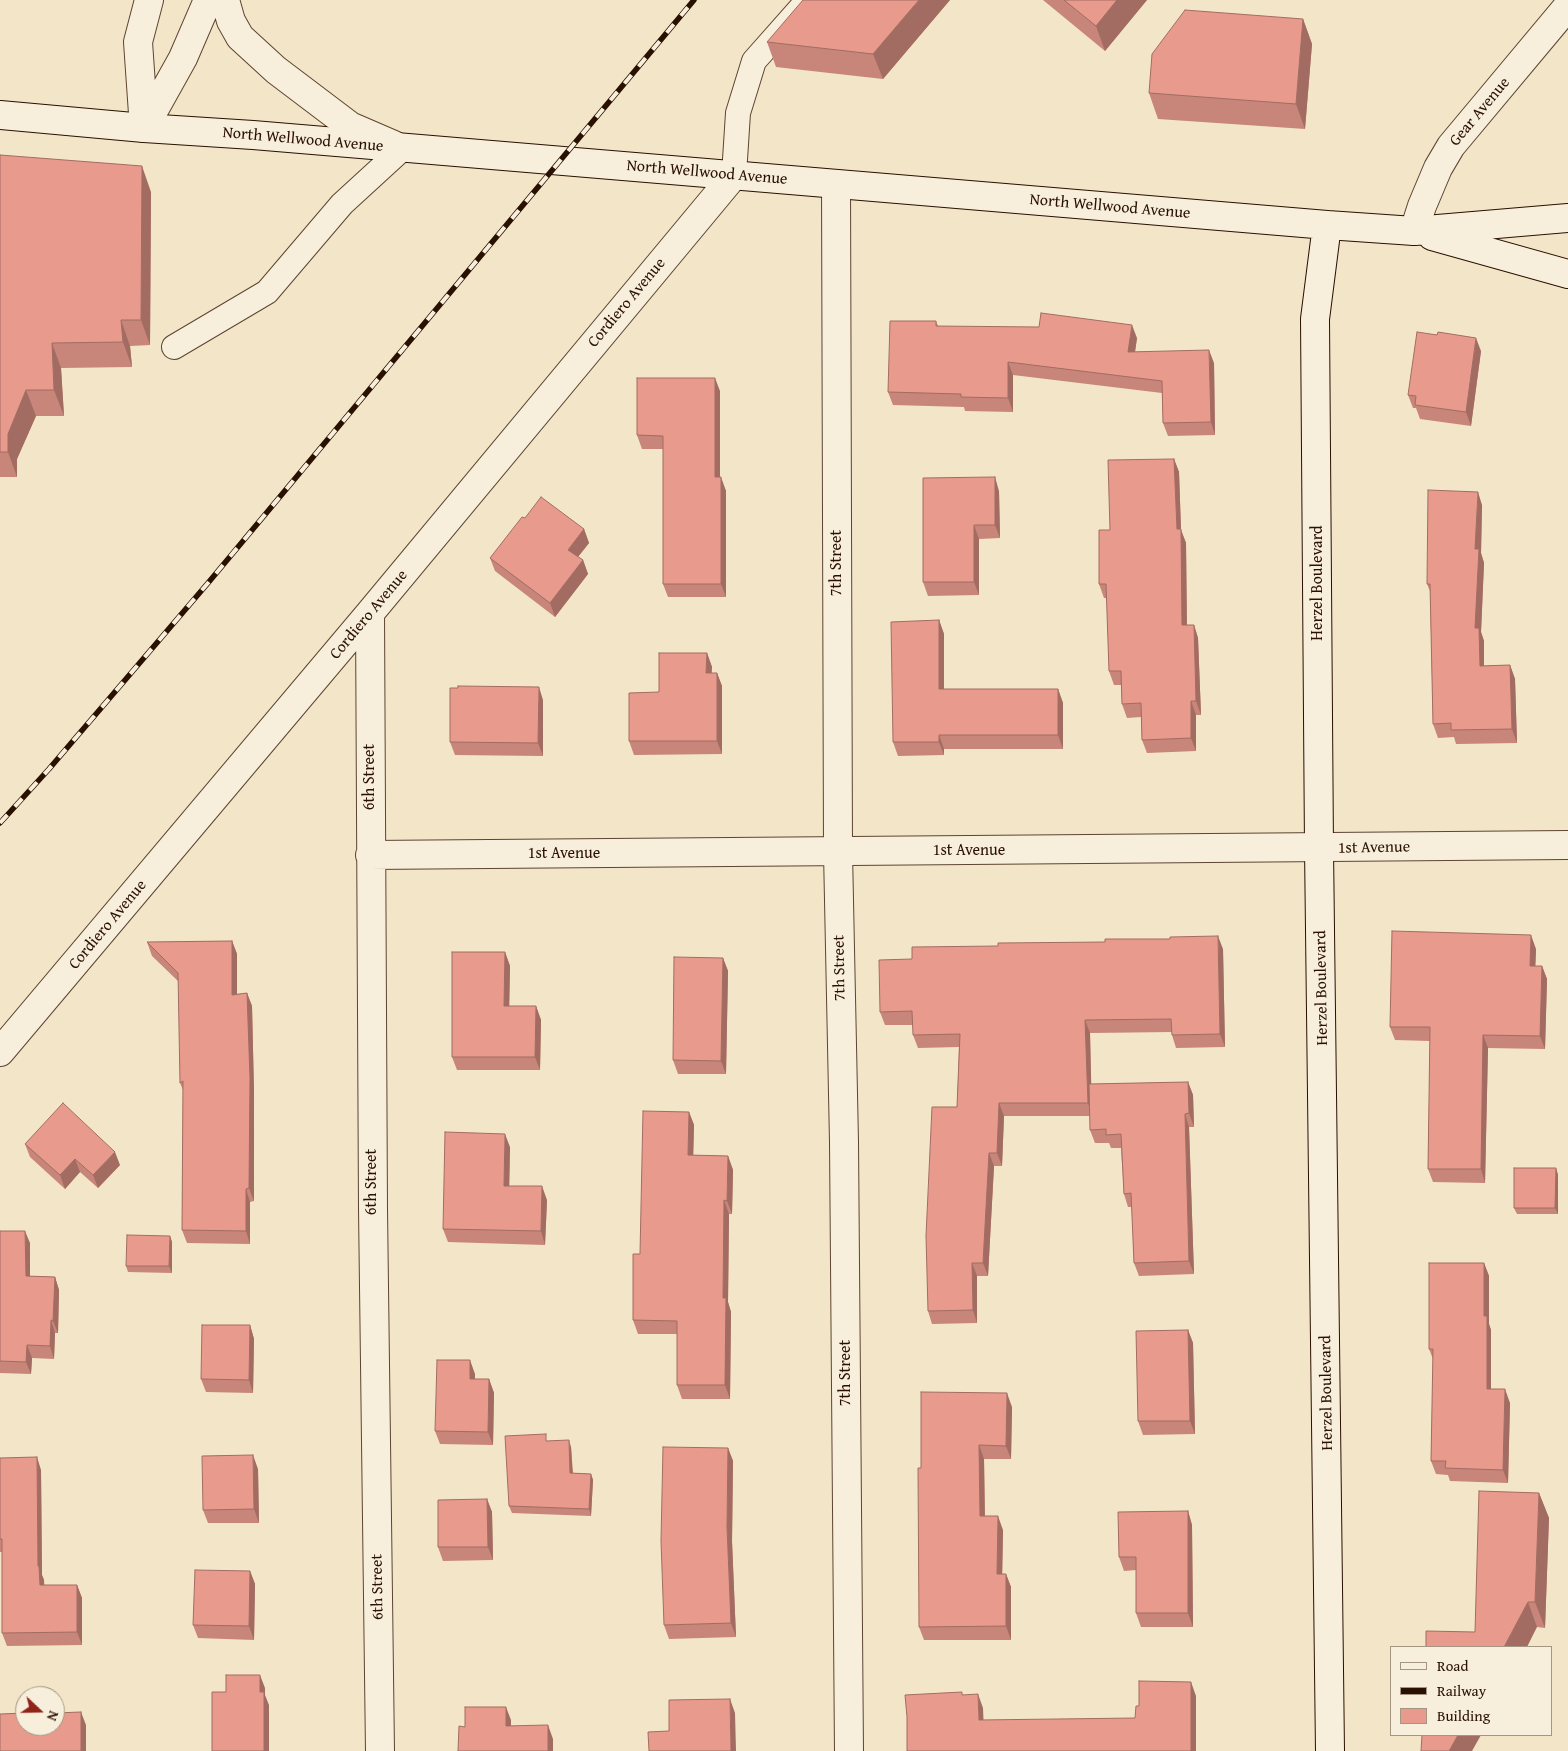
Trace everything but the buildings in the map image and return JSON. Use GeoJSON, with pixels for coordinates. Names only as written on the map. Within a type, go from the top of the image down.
{"type":"FeatureCollection","features":[{"type":"Feature","properties":{"kind":"street"},"geometry":{"type":"LineString","coordinates":[[144,128],[138,42],[149,0]]}},
{"type":"Feature","properties":{"kind":"street"},"geometry":{"type":"LineString","coordinates":[[144,128],[183,58],[208,0]]}},
{"type":"Feature","properties":{"kind":"street"},"geometry":{"type":"LineString","coordinates":[[225,0],[231,22],[240,37],[276,70],[350,126],[402,149]]}},
{"type":"Feature","properties":{"kind":"street","name":"Gear Avenue"},"geometry":{"type":"LineString","coordinates":[[1414,231],[1438,168],[1450,146],[1568,6]]}},
{"type":"Feature","properties":{"kind":"street","name":"North Wellwood Avenue"},"geometry":{"type":"LineString","coordinates":[[0,115],[1414,231],[1568,218]]}},
{"type":"Feature","properties":{"kind":"street","name":"Cordiero Avenue"},"geometry":{"type":"LineString","coordinates":[[0,1052],[370,613],[734,175]]}},
{"type":"Feature","properties":{"kind":"street","name":"7th Street"},"geometry":{"type":"LineString","coordinates":[[836,184],[838,852],[844,1152],[849,1751]]}},
{"type":"Feature","properties":{"kind":"street","name":"Herzel Boulevard"},"geometry":{"type":"LineString","coordinates":[[1327,225],[1315,319],[1319,848],[1324,1108],[1330,1751]]}},
{"type":"Feature","properties":{"kind":"street","name":"North Wellwood Avenue"},"geometry":{"type":"LineString","coordinates":[[1414,231],[1568,274]]}},
{"type":"Feature","properties":{"kind":"street","name":"6th Street"},"geometry":{"type":"LineString","coordinates":[[370,613],[372,1209],[380,1751]]}},
{"type":"Feature","properties":{"kind":"street","name":"1st Avenue"},"geometry":{"type":"LineString","coordinates":[[370,855],[1568,845]]}},
{"type":"Feature","properties":{"kind":"lane"},"geometry":{"type":"LineString","coordinates":[[734,175],[738,112],[754,61],[808,0]]}},
{"type":"Feature","properties":{"kind":"lane"},"geometry":{"type":"LineString","coordinates":[[174,347],[267,292],[342,204],[402,149]]}},
{"type":"Feature","properties":{"kind":"railway"},"geometry":{"type":"LineString","coordinates":[[0,823],[49,769],[208,583],[694,0]]}}]}
